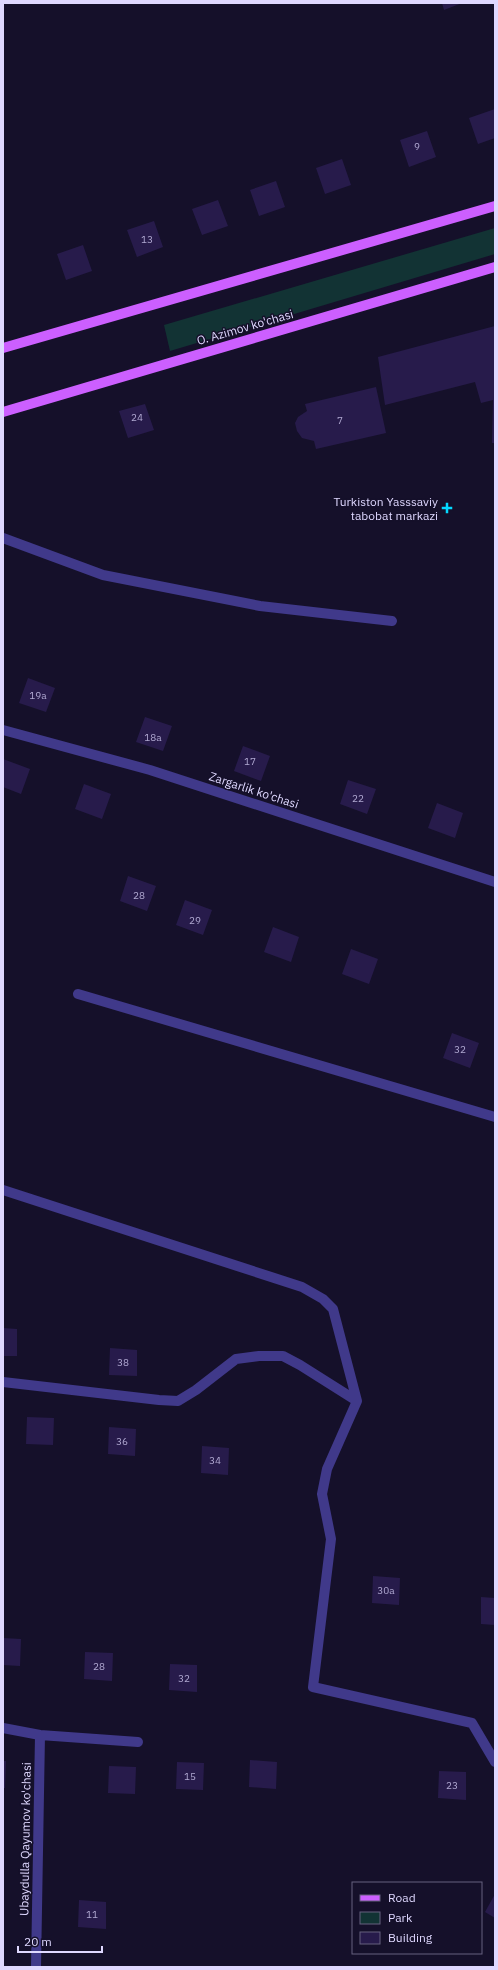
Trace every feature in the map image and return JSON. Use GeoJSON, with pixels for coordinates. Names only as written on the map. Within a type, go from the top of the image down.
{"type":"FeatureCollection","features":[{"type":"Feature","properties":{"kind":"main road"},"geometry":{"type":"LineString","coordinates":[[3,348],[495,206]]}},
{"type":"Feature","properties":{"kind":"main road","name":"O. Azimov ko'chasi"},"geometry":{"type":"LineString","coordinates":[[3,412],[495,267]]}},
{"type":"Feature","properties":{"kind":"street"},"geometry":{"type":"LineString","coordinates":[[3,538],[104,575],[260,606],[392,622]]}},
{"type":"Feature","properties":{"kind":"street","name":"Zargarlik ko'chasi"},"geometry":{"type":"LineString","coordinates":[[3,730],[150,770],[495,882]]}},
{"type":"Feature","properties":{"kind":"street"},"geometry":{"type":"LineString","coordinates":[[78,994],[495,1117]]}},
{"type":"Feature","properties":{"kind":"street"},"geometry":{"type":"LineString","coordinates":[[3,1190],[302,1287],[323,1298],[333,1309],[357,1401],[327,1469],[322,1494],[332,1538],[313,1687],[472,1723],[495,1762]]}},
{"type":"Feature","properties":{"kind":"street"},"geometry":{"type":"LineString","coordinates":[[3,1382],[178,1401],[196,1390],[236,1359],[259,1356],[283,1356],[357,1401]]}},
{"type":"Feature","properties":{"kind":"street"},"geometry":{"type":"LineString","coordinates":[[3,1728],[40,1735],[138,1742]]}},
{"type":"Feature","properties":{"kind":"street","name":"Ubaydulla Qayumov ko'chasi"},"geometry":{"type":"LineString","coordinates":[[36,1967],[40,1735]]}},
{"type":"Feature","properties":{"kind":"green space"},"geometry":{"type":"Polygon","coordinates":[[[495,228],[495,254],[170,351],[164,325],[495,228]]]}},
{"type":"Feature","properties":{"kind":"building"},"geometry":{"type":"Polygon","coordinates":[[[442,3],[462,3],[444,10],[442,3]]]}},
{"type":"Feature","properties":{"kind":"building"},"geometry":{"type":"Polygon","coordinates":[[[495,109],[495,138],[478,144],[469,118],[495,109]]]}},
{"type":"Feature","properties":{"kind":"building"},"geometry":{"type":"Polygon","coordinates":[[[427,131],[436,157],[409,167],[400,140],[427,131]]]}},
{"type":"Feature","properties":{"kind":"building"},"geometry":{"type":"Polygon","coordinates":[[[342,159],[351,185],[325,194],[316,168],[342,159]]]}},
{"type":"Feature","properties":{"kind":"building"},"geometry":{"type":"Polygon","coordinates":[[[276,181],[285,207],[259,216],[250,190],[276,181]]]}},
{"type":"Feature","properties":{"kind":"building"},"geometry":{"type":"Polygon","coordinates":[[[218,200],[228,226],[202,235],[192,209],[218,200]]]}},
{"type":"Feature","properties":{"kind":"building"},"geometry":{"type":"Polygon","coordinates":[[[154,221],[163,247],[137,257],[127,230],[154,221]]]}},
{"type":"Feature","properties":{"kind":"building"},"geometry":{"type":"Polygon","coordinates":[[[83,245],[92,271],[66,280],[57,254],[83,245]]]}},
{"type":"Feature","properties":{"kind":"building"},"geometry":{"type":"Polygon","coordinates":[[[495,326],[495,443],[492,443],[493,400],[481,403],[475,382],[385,405],[378,357],[495,326]]]}},
{"type":"Feature","properties":{"kind":"building"},"geometry":{"type":"Polygon","coordinates":[[[376,387],[386,433],[316,449],[314,441],[302,438],[297,431],[295,423],[298,417],[307,411],[305,404],[376,387]]]}},
{"type":"Feature","properties":{"kind":"building"},"geometry":{"type":"Polygon","coordinates":[[[145,404],[154,430],[128,438],[119,411],[145,404]]]}},
{"type":"Feature","properties":{"kind":"building"},"geometry":{"type":"Polygon","coordinates":[[[28,678],[55,688],[46,712],[19,703],[28,678]]]}},
{"type":"Feature","properties":{"kind":"building"},"geometry":{"type":"Polygon","coordinates":[[[145,717],[172,726],[163,751],[136,742],[145,717]]]}},
{"type":"Feature","properties":{"kind":"building"},"geometry":{"type":"Polygon","coordinates":[[[243,746],[270,756],[261,781],[234,771],[243,746]]]}},
{"type":"Feature","properties":{"kind":"building"},"geometry":{"type":"Polygon","coordinates":[[[3,759],[30,769],[21,794],[3,787],[3,759]]]}},
{"type":"Feature","properties":{"kind":"building"},"geometry":{"type":"Polygon","coordinates":[[[348,780],[376,789],[367,814],[340,804],[348,780]]]}},
{"type":"Feature","properties":{"kind":"building"},"geometry":{"type":"Polygon","coordinates":[[[84,784],[111,794],[102,819],[75,809],[84,784]]]}},
{"type":"Feature","properties":{"kind":"building"},"geometry":{"type":"Polygon","coordinates":[[[437,803],[463,813],[455,838],[428,828],[437,803]]]}},
{"type":"Feature","properties":{"kind":"building"},"geometry":{"type":"Polygon","coordinates":[[[128,876],[156,886],[147,911],[120,901],[128,876]]]}},
{"type":"Feature","properties":{"kind":"building"},"geometry":{"type":"Polygon","coordinates":[[[185,900],[212,910],[203,935],[176,925],[185,900]]]}},
{"type":"Feature","properties":{"kind":"building"},"geometry":{"type":"Polygon","coordinates":[[[273,927],[299,937],[291,962],[264,952],[273,927]]]}},
{"type":"Feature","properties":{"kind":"building"},"geometry":{"type":"Polygon","coordinates":[[[351,949],[378,959],[369,984],[342,974],[351,949]]]}},
{"type":"Feature","properties":{"kind":"building"},"geometry":{"type":"Polygon","coordinates":[[[452,1033],[479,1043],[470,1068],[443,1058],[452,1033]]]}},
{"type":"Feature","properties":{"kind":"building"},"geometry":{"type":"Polygon","coordinates":[[[3,1328],[17,1329],[17,1356],[3,1356],[3,1328]]]}},
{"type":"Feature","properties":{"kind":"building"},"geometry":{"type":"Polygon","coordinates":[[[110,1348],[137,1350],[137,1376],[109,1375],[110,1348]]]}},
{"type":"Feature","properties":{"kind":"building"},"geometry":{"type":"Polygon","coordinates":[[[27,1417],[54,1418],[53,1445],[26,1444],[27,1417]]]}},
{"type":"Feature","properties":{"kind":"building"},"geometry":{"type":"Polygon","coordinates":[[[109,1427],[136,1429],[135,1456],[108,1454],[109,1427]]]}},
{"type":"Feature","properties":{"kind":"building"},"geometry":{"type":"Polygon","coordinates":[[[202,1446],[229,1448],[228,1475],[201,1473],[202,1446]]]}},
{"type":"Feature","properties":{"kind":"building"},"geometry":{"type":"Polygon","coordinates":[[[373,1576],[400,1578],[399,1605],[372,1603],[373,1576]]]}},
{"type":"Feature","properties":{"kind":"building"},"geometry":{"type":"Polygon","coordinates":[[[481,1597],[495,1598],[495,1625],[481,1624],[481,1597]]]}},
{"type":"Feature","properties":{"kind":"building"},"geometry":{"type":"Polygon","coordinates":[[[3,1638],[21,1639],[20,1666],[3,1665],[3,1638]]]}},
{"type":"Feature","properties":{"kind":"building"},"geometry":{"type":"Polygon","coordinates":[[[85,1652],[113,1653],[112,1681],[84,1679],[85,1652]]]}},
{"type":"Feature","properties":{"kind":"building"},"geometry":{"type":"Polygon","coordinates":[[[170,1664],[197,1665],[197,1692],[169,1690],[170,1664]]]}},
{"type":"Feature","properties":{"kind":"building"},"geometry":{"type":"Polygon","coordinates":[[[250,1760],[277,1762],[276,1789],[249,1787],[250,1760]]]}},
{"type":"Feature","properties":{"kind":"building"},"geometry":{"type":"Polygon","coordinates":[[[3,1761],[6,1761],[5,1788],[3,1788],[3,1761]]]}},
{"type":"Feature","properties":{"kind":"building"},"geometry":{"type":"Polygon","coordinates":[[[177,1762],[204,1763],[203,1790],[176,1789],[177,1762]]]}},
{"type":"Feature","properties":{"kind":"building"},"geometry":{"type":"Polygon","coordinates":[[[109,1766],[136,1767],[135,1794],[108,1793],[109,1766]]]}},
{"type":"Feature","properties":{"kind":"building"},"geometry":{"type":"Polygon","coordinates":[[[439,1771],[466,1772],[466,1800],[438,1798],[439,1771]]]}},
{"type":"Feature","properties":{"kind":"building"},"geometry":{"type":"Polygon","coordinates":[[[495,1894],[495,1918],[485,1912],[495,1894]]]}},
{"type":"Feature","properties":{"kind":"building"},"geometry":{"type":"Polygon","coordinates":[[[79,1900],[106,1902],[106,1929],[78,1927],[79,1900]]]}},
{"type":"Feature","properties":{"kind":"place","name":"Turkiston Yasssaviy tabobat markazi"},"geometry":{"type":"Point","coordinates":[447,508]}}]}
